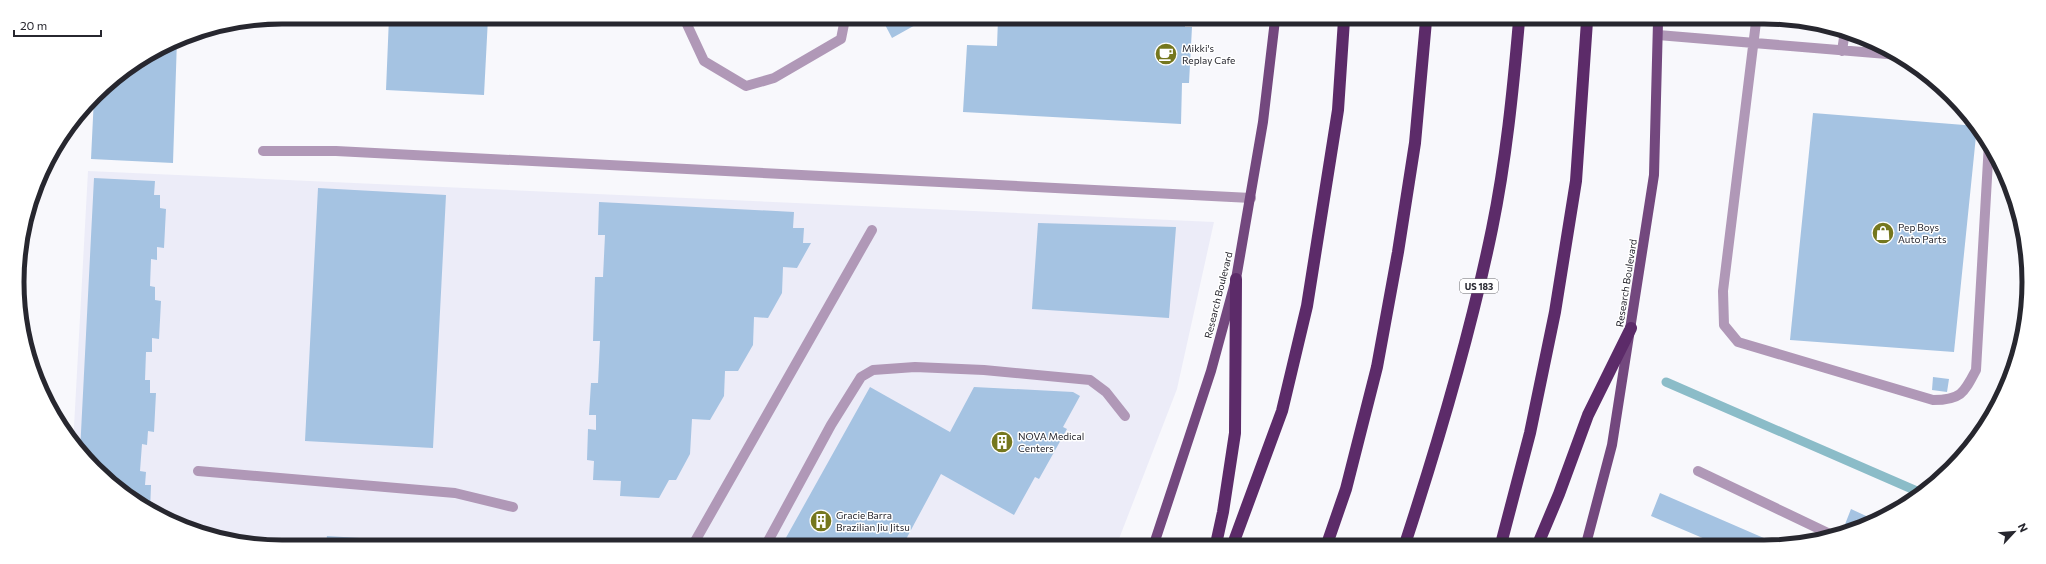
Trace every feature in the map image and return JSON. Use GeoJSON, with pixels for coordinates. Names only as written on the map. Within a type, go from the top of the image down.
{"type":"FeatureCollection","features":[{"type":"Feature","properties":{"kind":"highway"},"geometry":{"type":"LineString","coordinates":[[1234,540],[1282,411],[1307,306],[1325,203],[1338,110],[1344,24]]}},
{"type":"Feature","properties":{"kind":"highway"},"geometry":{"type":"LineString","coordinates":[[1328,540],[1346,489],[1380,352],[1398,252],[1415,143],[1426,24]]}},
{"type":"Feature","properties":{"kind":"highway","name":"US 183"},"geometry":{"type":"LineString","coordinates":[[1406,540],[1434,457],[1464,351],[1492,227],[1512,99],[1519,24]]}},
{"type":"Feature","properties":{"kind":"highway"},"geometry":{"type":"LineString","coordinates":[[1502,540],[1530,433],[1555,312],[1576,181],[1587,24]]}},
{"type":"Feature","properties":{"kind":"highway"},"geometry":{"type":"LineString","coordinates":[[1217,540],[1223,512],[1235,433],[1236,279]]}},
{"type":"Feature","properties":{"kind":"highway"},"geometry":{"type":"LineString","coordinates":[[1540,540],[1559,494],[1588,416],[1632,328]]}},
{"type":"Feature","properties":{"kind":"main road","name":"Research Boulevard"},"geometry":{"type":"LineString","coordinates":[[1155,540],[1209,377],[1236,279],[1263,122],[1275,24]]}},
{"type":"Feature","properties":{"kind":"main road","name":"Research Boulevard"},"geometry":{"type":"LineString","coordinates":[[1587,540],[1612,445],[1632,328],[1654,175],[1658,24]]}},
{"type":"Feature","properties":{"kind":"lane"},"geometry":{"type":"LineString","coordinates":[[687,24],[704,61],[746,86],[774,78],[841,39],[844,24]]}},
{"type":"Feature","properties":{"kind":"lane"},"geometry":{"type":"LineString","coordinates":[[1756,24],[1723,291],[1724,325],[1738,342],[1933,400],[1950,400],[1965,390],[1976,370],[1988,156]]}},
{"type":"Feature","properties":{"kind":"lane"},"geometry":{"type":"LineString","coordinates":[[1658,35],[1884,54]]}},
{"type":"Feature","properties":{"kind":"lane"},"geometry":{"type":"LineString","coordinates":[[1842,51],[1844,37]]}},
{"type":"Feature","properties":{"kind":"lane"},"geometry":{"type":"LineString","coordinates":[[263,151],[336,151],[1251,198]]}},
{"type":"Feature","properties":{"kind":"lane"},"geometry":{"type":"LineString","coordinates":[[696,540],[872,230]]}},
{"type":"Feature","properties":{"kind":"lane"},"geometry":{"type":"LineString","coordinates":[[769,540],[831,425],[861,377],[874,370],[914,367],[977,370],[1090,380],[1106,392],[1125,416]]}},
{"type":"Feature","properties":{"kind":"lane"},"geometry":{"type":"LineString","coordinates":[[198,471],[455,492],[513,507]]}},
{"type":"Feature","properties":{"kind":"lane"},"geometry":{"type":"LineString","coordinates":[[1698,471],[1826,532]]}},
{"type":"Feature","properties":{"kind":"shaded area"},"geometry":{"type":"Polygon","coordinates":[[[88,171],[1214,222],[1177,389],[1119,540],[282,540],[248,538],[215,531],[183,520],[139,497],[112,476],[88,452],[74,434],[88,171]]]}},
{"type":"Feature","properties":{"kind":"building"},"geometry":{"type":"Polygon","coordinates":[[[389,24],[488,24],[484,95],[386,90],[389,24]]]}},
{"type":"Feature","properties":{"kind":"building"},"geometry":{"type":"Polygon","coordinates":[[[885,24],[917,24],[892,38],[885,24]]]}},
{"type":"Feature","properties":{"kind":"building"},"geometry":{"type":"Polygon","coordinates":[[[998,24],[1185,24],[1185,27],[1192,27],[1189,83],[1182,83],[1181,124],[963,112],[967,45],[997,46],[998,24]]]}},
{"type":"Feature","properties":{"kind":"building"},"geometry":{"type":"Polygon","coordinates":[[[177,47],[173,163],[91,159],[94,106],[125,77],[139,67],[177,47]]]}},
{"type":"Feature","properties":{"kind":"building","name":"Pep Boys Auto Parts"},"geometry":{"type":"Polygon","coordinates":[[[1813,113],[1969,125],[1976,135],[1954,352],[1790,340],[1813,113]]]}},
{"type":"Feature","properties":{"kind":"building"},"geometry":{"type":"Polygon","coordinates":[[[94,178],[155,181],[154,195],[160,195],[160,208],[166,209],[164,248],[157,247],[157,260],[151,259],[150,286],[155,287],[155,300],[161,301],[159,339],[152,338],[152,352],[146,352],[145,380],[150,380],[150,393],[156,393],[154,432],[148,431],[147,445],[142,444],[140,471],[146,472],[145,485],[151,485],[150,503],[125,487],[112,476],[80,443],[94,178]]]}},
{"type":"Feature","properties":{"kind":"building"},"geometry":{"type":"Polygon","coordinates":[[[318,188],[446,195],[433,448],[305,441],[318,188]]]}},
{"type":"Feature","properties":{"kind":"building"},"geometry":{"type":"Polygon","coordinates":[[[599,202],[794,212],[793,228],[804,228],[803,243],[811,243],[797,268],[783,267],[782,293],[768,318],[754,317],[753,345],[738,371],[725,371],[724,396],[710,420],[692,419],[690,454],[676,480],[669,480],[659,498],[620,496],[621,481],[593,480],[594,461],[587,460],[588,429],[596,430],[596,415],[589,415],[591,383],[598,383],[600,341],[593,341],[595,277],[603,277],[605,235],[598,235],[599,202]]]}},
{"type":"Feature","properties":{"kind":"building"},"geometry":{"type":"Polygon","coordinates":[[[1038,223],[1176,227],[1169,318],[1032,309],[1038,223]]]}},
{"type":"Feature","properties":{"kind":"building"},"geometry":{"type":"Polygon","coordinates":[[[1933,377],[1949,379],[1947,392],[1932,390],[1933,377]]]}},
{"type":"Feature","properties":{"kind":"building"},"geometry":{"type":"Polygon","coordinates":[[[870,387],[950,432],[974,387],[1073,392],[1080,396],[1063,427],[1067,429],[1039,479],[1035,477],[1014,515],[941,474],[906,540],[785,540],[870,387]]]}},
{"type":"Feature","properties":{"kind":"building"},"geometry":{"type":"Polygon","coordinates":[[[1660,493],[1768,540],[1707,540],[1651,516],[1660,493]]]}},
{"type":"Feature","properties":{"kind":"building"},"geometry":{"type":"Polygon","coordinates":[[[1851,509],[1869,517],[1863,520],[1844,527],[1851,509]]]}},
{"type":"Feature","properties":{"kind":"building"},"geometry":{"type":"Polygon","coordinates":[[[327,536],[392,540],[326,540],[327,536]]]}},
{"type":"Feature","properties":{"kind":"waterway"},"geometry":{"type":"LineString","coordinates":[[1666,382],[1916,491]]}},
{"type":"Feature","properties":{"kind":"place","name":"Mikki's Replay Cafe"},"geometry":{"type":"Point","coordinates":[1166,54]}},
{"type":"Feature","properties":{"kind":"place","name":"Pep Boys Auto Parts"},"geometry":{"type":"Point","coordinates":[1883,233]}},
{"type":"Feature","properties":{"kind":"place","name":"NOVA Medical Centers"},"geometry":{"type":"Point","coordinates":[1002,442]}},
{"type":"Feature","properties":{"kind":"place","name":"Gracie Barra Brazilian Jiu Jitsu"},"geometry":{"type":"Point","coordinates":[821,521]}}]}
